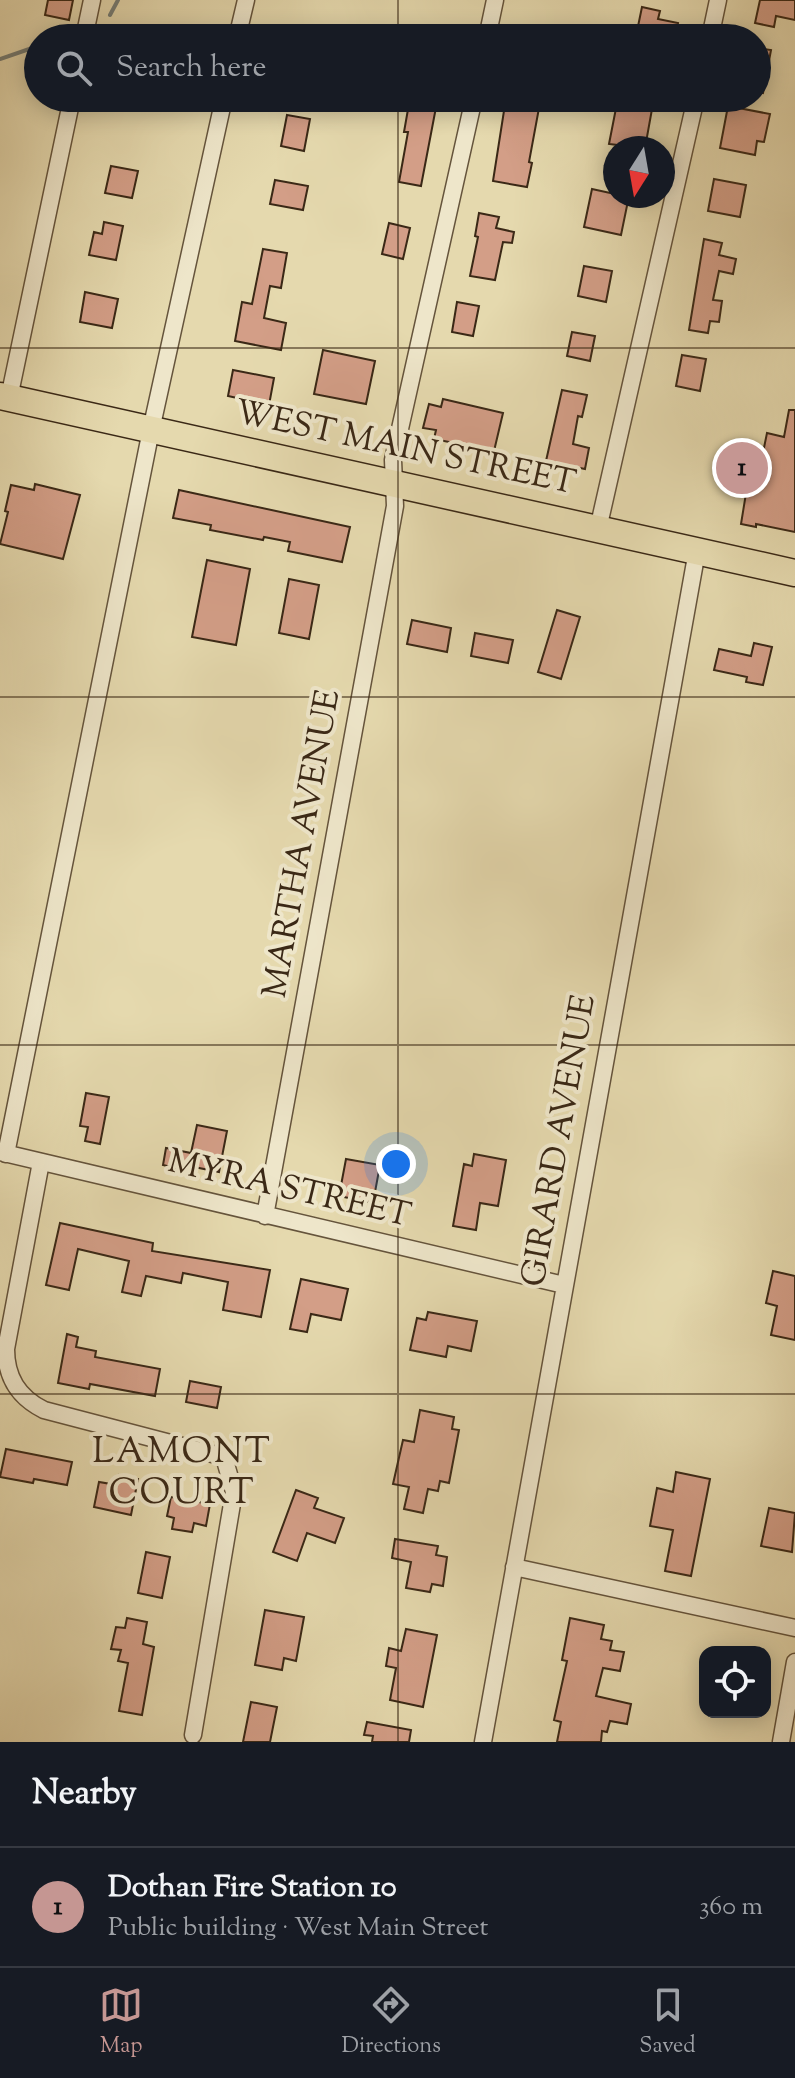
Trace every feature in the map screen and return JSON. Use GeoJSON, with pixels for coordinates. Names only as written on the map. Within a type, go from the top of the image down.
{"type":"FeatureCollection","features":[{"type":"Feature","properties":{"kind":"main road","name":"WEST MAIN STREET"},"geometry":{"type":"LineString","coordinates":[[4,397],[795,573]]}},
{"type":"Feature","properties":{"kind":"street"},"geometry":{"type":"LineString","coordinates":[[87,24],[92,0]]}},
{"type":"Feature","properties":{"kind":"street"},"geometry":{"type":"LineString","coordinates":[[240,24],[246,0]]}},
{"type":"Feature","properties":{"kind":"street"},"geometry":{"type":"LineString","coordinates":[[490,24],[495,0]]}},
{"type":"Feature","properties":{"kind":"street"},"geometry":{"type":"LineString","coordinates":[[713,24],[718,0]]}},
{"type":"Feature","properties":{"kind":"street"},"geometry":{"type":"LineString","coordinates":[[4,397],[69,112]]}},
{"type":"Feature","properties":{"kind":"street"},"geometry":{"type":"LineString","coordinates":[[3,1153],[151,430],[221,112]]}},
{"type":"Feature","properties":{"kind":"street","name":"MARTHA AVENUE"},"geometry":{"type":"LineString","coordinates":[[265,1216],[395,506],[393,460],[471,112]]}},
{"type":"Feature","properties":{"kind":"street"},"geometry":{"type":"LineString","coordinates":[[598,529],[693,112]]}},
{"type":"Feature","properties":{"kind":"street","name":"GIRARD AVENUE"},"geometry":{"type":"LineString","coordinates":[[483,1742],[697,551]]}},
{"type":"Feature","properties":{"kind":"street","name":"MYRA STREET"},"geometry":{"type":"LineString","coordinates":[[3,1153],[564,1285]]}},
{"type":"Feature","properties":{"kind":"street"},"geometry":{"type":"LineString","coordinates":[[41,1162],[6,1349],[7,1369],[15,1387],[28,1401],[52,1413],[224,1457],[234,1492],[193,1735]]}},
{"type":"Feature","properties":{"kind":"street"},"geometry":{"type":"LineString","coordinates":[[514,1567],[795,1628]]}},
{"type":"Feature","properties":{"kind":"street"},"geometry":{"type":"LineString","coordinates":[[781,1742],[795,1662]]}},
{"type":"Feature","properties":{"kind":"building"},"geometry":{"type":"Polygon","coordinates":[[[48,0],[73,0],[69,20],[45,15],[48,0]]]}},
{"type":"Feature","properties":{"kind":"building"},"geometry":{"type":"Polygon","coordinates":[[[760,0],[795,0],[795,20],[776,16],[774,27],[755,23],[760,0]]]}},
{"type":"Feature","properties":{"kind":"building"},"geometry":{"type":"Polygon","coordinates":[[[642,7],[660,11],[658,19],[678,23],[678,24],[638,24],[642,7]]]}},
{"type":"Feature","properties":{"kind":"building"},"geometry":{"type":"Polygon","coordinates":[[[408,112],[435,112],[421,186],[399,182],[408,132],[404,132],[408,112]]]}},
{"type":"Feature","properties":{"kind":"building"},"geometry":{"type":"Polygon","coordinates":[[[504,112],[538,112],[527,187],[493,181],[504,112]]]}},
{"type":"Feature","properties":{"kind":"building"},"geometry":{"type":"Polygon","coordinates":[[[615,112],[651,112],[647,136],[611,136],[615,112]]]}},
{"type":"Feature","properties":{"kind":"building"},"geometry":{"type":"Polygon","coordinates":[[[727,112],[770,114],[764,142],[757,141],[755,155],[720,148],[727,112]]]}},
{"type":"Feature","properties":{"kind":"building"},"geometry":{"type":"Polygon","coordinates":[[[287,115],[310,119],[304,151],[281,146],[287,115]]]}},
{"type":"Feature","properties":{"kind":"building"},"geometry":{"type":"Polygon","coordinates":[[[111,166],[138,171],[132,198],[105,193],[111,166]]]}},
{"type":"Feature","properties":{"kind":"building"},"geometry":{"type":"Polygon","coordinates":[[[714,179],[746,185],[740,217],[708,211],[714,179]]]}},
{"type":"Feature","properties":{"kind":"building"},"geometry":{"type":"Polygon","coordinates":[[[275,180],[308,186],[303,210],[270,204],[275,180]]]}},
{"type":"Feature","properties":{"kind":"building"},"geometry":{"type":"Polygon","coordinates":[[[592,189],[603,191],[603,208],[627,208],[621,235],[584,227],[592,189]]]}},
{"type":"Feature","properties":{"kind":"building"},"geometry":{"type":"Polygon","coordinates":[[[479,213],[499,217],[496,228],[514,232],[512,243],[503,242],[495,280],[470,276],[478,237],[475,236],[479,213]]]}},
{"type":"Feature","properties":{"kind":"building"},"geometry":{"type":"Polygon","coordinates":[[[104,222],[123,226],[116,260],[89,255],[94,232],[102,234],[104,222]]]}},
{"type":"Feature","properties":{"kind":"building"},"geometry":{"type":"Polygon","coordinates":[[[389,223],[410,228],[403,259],[382,254],[389,223]]]}},
{"type":"Feature","properties":{"kind":"building"},"geometry":{"type":"Polygon","coordinates":[[[704,239],[722,243],[719,255],[736,259],[733,274],[719,271],[713,300],[722,301],[719,322],[710,321],[708,333],[689,330],[704,239]]]}},
{"type":"Feature","properties":{"kind":"building"},"geometry":{"type":"Polygon","coordinates":[[[263,249],[287,253],[281,288],[270,286],[264,318],[286,323],[281,350],[235,341],[242,302],[252,304],[263,249]]]}},
{"type":"Feature","properties":{"kind":"building"},"geometry":{"type":"Polygon","coordinates":[[[584,266],[612,271],[606,302],[578,296],[584,266]]]}},
{"type":"Feature","properties":{"kind":"building"},"geometry":{"type":"Polygon","coordinates":[[[85,292],[118,299],[112,328],[80,322],[85,292]]]}},
{"type":"Feature","properties":{"kind":"building"},"geometry":{"type":"Polygon","coordinates":[[[457,302],[479,306],[473,336],[452,332],[457,302]]]}},
{"type":"Feature","properties":{"kind":"building"},"geometry":{"type":"Polygon","coordinates":[[[572,332],[595,336],[590,361],[567,356],[572,332]]]}},
{"type":"Feature","properties":{"kind":"building"},"geometry":{"type":"Polygon","coordinates":[[[323,350],[375,361],[366,404],[314,394],[323,350]]]}},
{"type":"Feature","properties":{"kind":"building"},"geometry":{"type":"Polygon","coordinates":[[[682,355],[706,359],[700,391],[676,386],[682,355]]]}},
{"type":"Feature","properties":{"kind":"building"},"geometry":{"type":"Polygon","coordinates":[[[233,370],[274,378],[269,405],[228,396],[233,370]]]}},
{"type":"Feature","properties":{"kind":"building"},"geometry":{"type":"Polygon","coordinates":[[[562,390],[587,395],[582,417],[578,416],[573,444],[589,448],[585,469],[546,461],[562,390]]]}},
{"type":"Feature","properties":{"kind":"building"},"geometry":{"type":"Polygon","coordinates":[[[443,399],[503,413],[494,451],[434,439],[436,430],[423,428],[429,404],[441,407],[443,399]]]}},
{"type":"Feature","properties":{"kind":"building"},"geometry":{"type":"Polygon","coordinates":[[[789,410],[795,410],[795,532],[741,524],[748,481],[757,482],[767,433],[784,437],[789,410]]]}},
{"type":"Feature","properties":{"kind":"building"},"geometry":{"type":"Polygon","coordinates":[[[35,484],[80,495],[63,559],[0,544],[11,485],[34,490],[35,484]]]}},
{"type":"Feature","properties":{"kind":"building"},"geometry":{"type":"Polygon","coordinates":[[[179,490],[350,527],[342,562],[288,551],[290,542],[210,530],[211,525],[173,518],[179,490]]]}},
{"type":"Feature","properties":{"kind":"building"},"geometry":{"type":"Polygon","coordinates":[[[207,560],[250,569],[236,645],[192,637],[207,560]]]}},
{"type":"Feature","properties":{"kind":"building"},"geometry":{"type":"Polygon","coordinates":[[[289,579],[319,585],[309,639],[279,633],[289,579]]]}},
{"type":"Feature","properties":{"kind":"building"},"geometry":{"type":"Polygon","coordinates":[[[557,610],[580,617],[561,679],[538,672],[557,610]]]}},
{"type":"Feature","properties":{"kind":"building"},"geometry":{"type":"Polygon","coordinates":[[[412,620],[451,628],[447,652],[407,644],[412,620]]]}},
{"type":"Feature","properties":{"kind":"building"},"geometry":{"type":"Polygon","coordinates":[[[475,633],[513,640],[508,663],[471,656],[475,633]]]}},
{"type":"Feature","properties":{"kind":"building"},"geometry":{"type":"Polygon","coordinates":[[[754,643],[772,647],[763,685],[746,682],[747,677],[714,670],[719,649],[751,656],[754,643]]]}},
{"type":"Feature","properties":{"kind":"building"},"geometry":{"type":"Polygon","coordinates":[[[86,1093],[109,1097],[100,1144],[85,1141],[88,1127],[80,1126],[86,1093]]]}},
{"type":"Feature","properties":{"kind":"building"},"geometry":{"type":"Polygon","coordinates":[[[197,1125],[227,1131],[219,1172],[189,1166],[188,1171],[163,1165],[166,1148],[191,1153],[197,1125]]]}},
{"type":"Feature","properties":{"kind":"building"},"geometry":{"type":"Polygon","coordinates":[[[474,1154],[506,1160],[498,1206],[480,1203],[476,1230],[453,1226],[464,1164],[472,1166],[474,1154]]]}},
{"type":"Feature","properties":{"kind":"building"},"geometry":{"type":"Polygon","coordinates":[[[346,1159],[380,1165],[373,1203],[339,1196],[346,1159]]]}},
{"type":"Feature","properties":{"kind":"building"},"geometry":{"type":"Polygon","coordinates":[[[60,1223],[153,1243],[152,1251],[270,1270],[261,1317],[223,1310],[228,1282],[183,1273],[181,1283],[146,1276],[141,1296],[122,1292],[129,1261],[78,1249],[69,1290],[46,1285],[60,1223]]]}},
{"type":"Feature","properties":{"kind":"building"},"geometry":{"type":"Polygon","coordinates":[[[773,1271],[795,1276],[795,1340],[771,1335],[777,1306],[766,1303],[773,1271]]]}},
{"type":"Feature","properties":{"kind":"building"},"geometry":{"type":"Polygon","coordinates":[[[301,1279],[348,1289],[341,1320],[311,1314],[307,1332],[290,1329],[301,1279]]]}},
{"type":"Feature","properties":{"kind":"building"},"geometry":{"type":"Polygon","coordinates":[[[428,1312],[477,1321],[471,1351],[448,1346],[446,1357],[410,1350],[417,1318],[426,1320],[428,1312]]]}},
{"type":"Feature","properties":{"kind":"building"},"geometry":{"type":"Polygon","coordinates":[[[67,1334],[78,1337],[76,1347],[96,1351],[95,1357],[160,1369],[155,1396],[90,1384],[89,1389],[58,1383],[67,1334]]]}},
{"type":"Feature","properties":{"kind":"building"},"geometry":{"type":"Polygon","coordinates":[[[190,1381],[221,1387],[217,1408],[186,1402],[190,1381]]]}},
{"type":"Feature","properties":{"kind":"building"},"geometry":{"type":"Polygon","coordinates":[[[420,1410],[454,1417],[452,1429],[459,1430],[449,1483],[440,1481],[438,1491],[428,1489],[423,1513],[404,1509],[409,1487],[393,1484],[403,1440],[414,1442],[420,1410]]]}},
{"type":"Feature","properties":{"kind":"building"},"geometry":{"type":"Polygon","coordinates":[[[6,1449],[72,1462],[67,1485],[0,1477],[6,1449]]]}},
{"type":"Feature","properties":{"kind":"building"},"geometry":{"type":"Polygon","coordinates":[[[676,1472],[710,1479],[691,1576],[665,1571],[673,1530],[650,1526],[657,1488],[673,1492],[676,1472]]]}},
{"type":"Feature","properties":{"kind":"building"},"geometry":{"type":"Polygon","coordinates":[[[119,1475],[138,1479],[131,1515],[94,1507],[99,1482],[117,1485],[119,1475]]]}},
{"type":"Feature","properties":{"kind":"building"},"geometry":{"type":"Polygon","coordinates":[[[296,1490],[318,1498],[314,1508],[344,1518],[335,1543],[307,1533],[297,1561],[273,1552],[296,1490]]]}},
{"type":"Feature","properties":{"kind":"building"},"geometry":{"type":"Polygon","coordinates":[[[171,1497],[210,1504],[206,1526],[194,1523],[192,1532],[172,1529],[174,1518],[167,1516],[171,1497]]]}},
{"type":"Feature","properties":{"kind":"building"},"geometry":{"type":"Polygon","coordinates":[[[769,1508],[795,1513],[792,1552],[761,1546],[769,1508]]]}},
{"type":"Feature","properties":{"kind":"building"},"geometry":{"type":"Polygon","coordinates":[[[395,1539],[438,1546],[436,1555],[447,1557],[443,1586],[432,1584],[430,1592],[406,1588],[411,1562],[392,1558],[395,1539]]]}},
{"type":"Feature","properties":{"kind":"building"},"geometry":{"type":"Polygon","coordinates":[[[146,1552],[170,1557],[162,1598],[138,1593],[146,1552]]]}},
{"type":"Feature","properties":{"kind":"building"},"geometry":{"type":"Polygon","coordinates":[[[265,1610],[304,1617],[296,1661],[284,1658],[282,1670],[255,1665],[265,1610]]]}},
{"type":"Feature","properties":{"kind":"building"},"geometry":{"type":"Polygon","coordinates":[[[127,1618],[147,1622],[143,1644],[154,1647],[142,1715],[119,1711],[128,1663],[118,1661],[121,1650],[111,1649],[116,1627],[125,1628],[127,1618]]]}},
{"type":"Feature","properties":{"kind":"building"},"geometry":{"type":"Polygon","coordinates":[[[570,1618],[604,1625],[601,1639],[612,1641],[610,1650],[624,1652],[620,1671],[603,1668],[596,1696],[631,1704],[627,1724],[610,1721],[607,1732],[602,1731],[601,1742],[557,1742],[561,1722],[554,1720],[567,1661],[562,1660],[570,1618]]]}},
{"type":"Feature","properties":{"kind":"building"},"geometry":{"type":"Polygon","coordinates":[[[406,1629],[437,1635],[423,1707],[390,1700],[396,1668],[386,1666],[389,1648],[401,1651],[406,1629]]]}},
{"type":"Feature","properties":{"kind":"building"},"geometry":{"type":"Polygon","coordinates":[[[251,1702],[277,1707],[270,1742],[243,1742],[251,1702]]]}},
{"type":"Feature","properties":{"kind":"building"},"geometry":{"type":"Polygon","coordinates":[[[367,1722],[411,1730],[409,1742],[372,1742],[373,1736],[364,1735],[367,1722]]]}},
{"type":"Feature","properties":{"kind":"waterway"},"geometry":{"type":"LineString","coordinates":[[110,15],[118,0]]}},
{"type":"Feature","properties":{"kind":"waterway"},"geometry":{"type":"LineString","coordinates":[[0,59],[24,51]]}},
{"type":"Feature","properties":{"kind":"place","name":"Dothan Fire Station 10"},"geometry":{"type":"Point","coordinates":[742,468]}},
{"type":"Feature","properties":{"kind":"district","name":"LAMONT COURT"},"geometry":{"type":"Point","coordinates":[182,1474]}}]}
